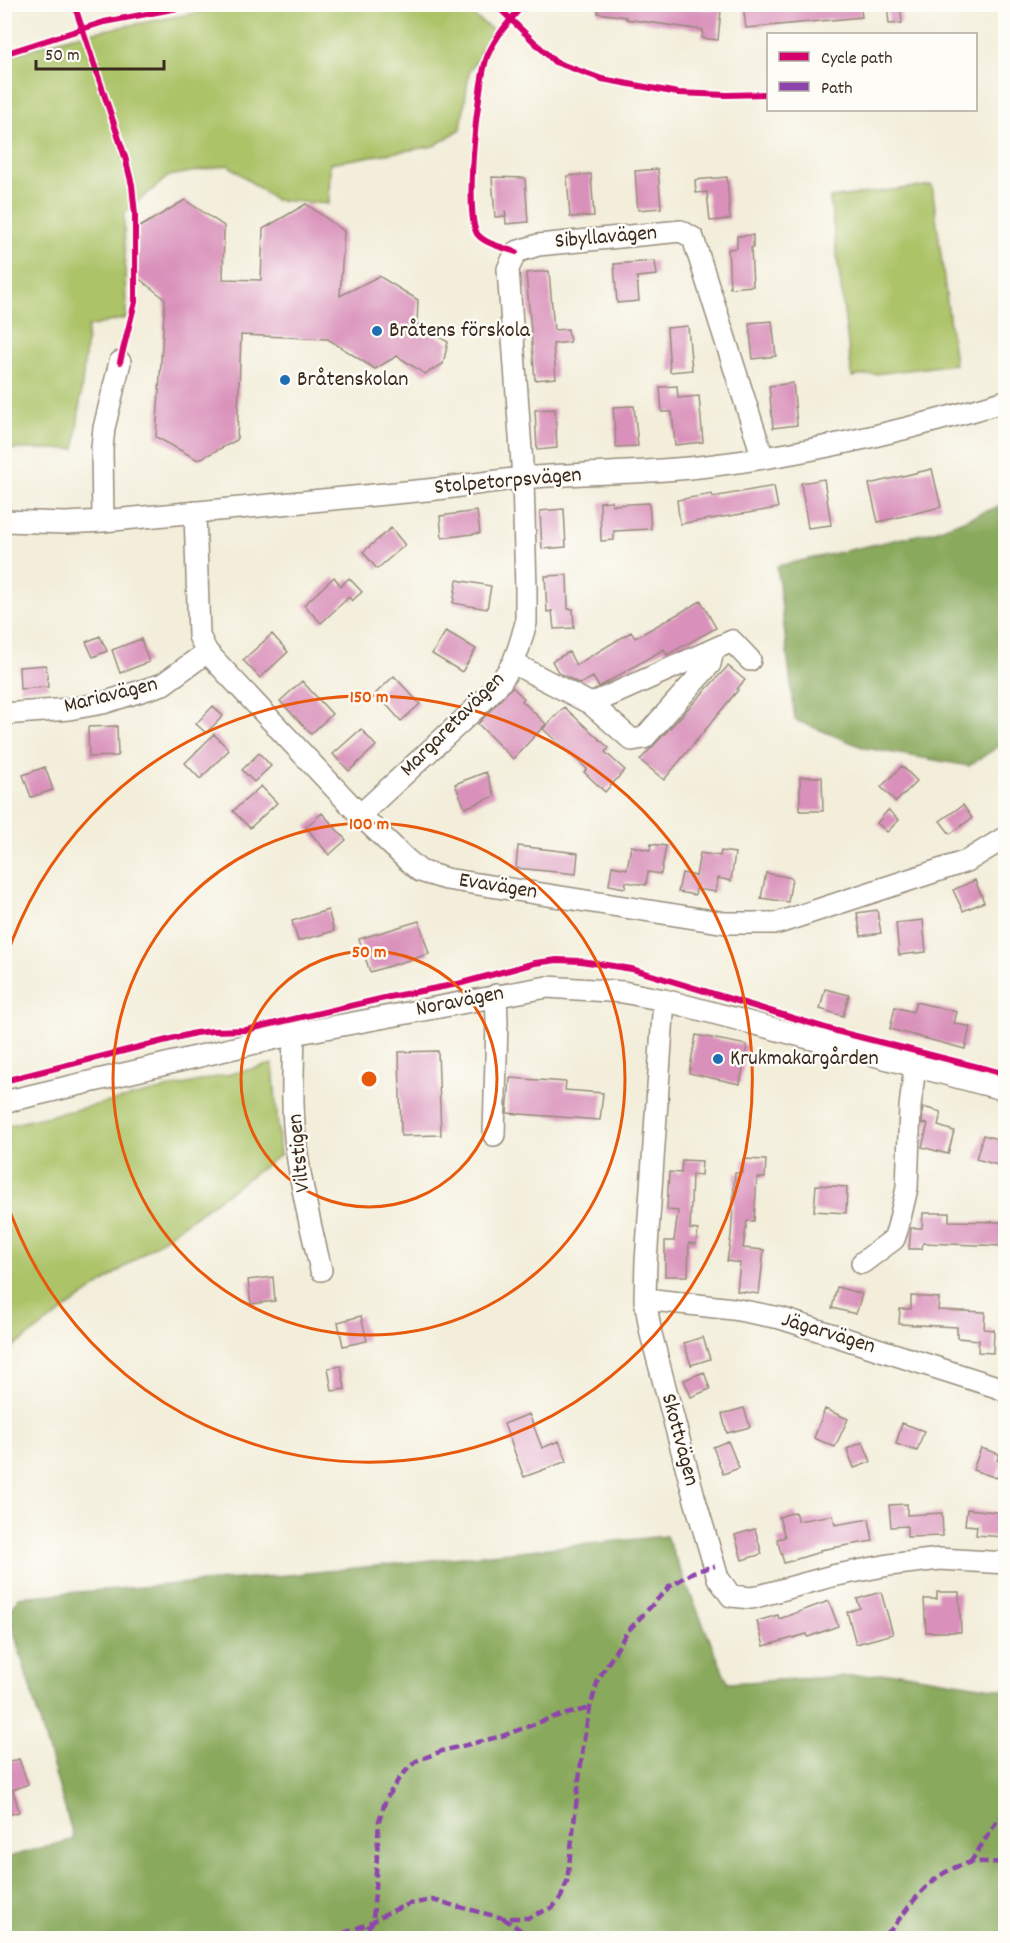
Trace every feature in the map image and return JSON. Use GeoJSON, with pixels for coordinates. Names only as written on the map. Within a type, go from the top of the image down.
{"type":"FeatureCollection","features":[{"type":"Feature","properties":{"kind":"street","name":"Sibyllavägen"},"geometry":{"type":"LineString","coordinates":[[523,478],[508,269],[516,252],[538,245],[681,231],[693,238],[763,458]]}},
{"type":"Feature","properties":{"kind":"street"},"geometry":{"type":"LineString","coordinates":[[103,520],[103,438],[120,362]]}},
{"type":"Feature","properties":{"kind":"street","name":"Stolpetorpsvägen"},"geometry":{"type":"LineString","coordinates":[[4,521],[66,523],[418,491],[523,478],[666,470],[763,458],[911,426],[1005,400]]}},
{"type":"Feature","properties":{"kind":"street","name":"Margaretavägen"},"geometry":{"type":"LineString","coordinates":[[360,815],[476,708],[500,683],[513,663],[526,622],[523,478]]}},
{"type":"Feature","properties":{"kind":"street","name":"Evavägen"},"geometry":{"type":"LineString","coordinates":[[195,512],[199,636],[207,652],[360,815],[420,871],[447,879],[726,923],[754,925],[778,923],[804,916],[939,871],[967,861],[1005,837]]}},
{"type":"Feature","properties":{"kind":"street"},"geometry":{"type":"LineString","coordinates":[[591,704],[732,641],[750,660]]}},
{"type":"Feature","properties":{"kind":"street"},"geometry":{"type":"LineString","coordinates":[[513,663],[591,704],[632,740],[644,738],[710,664],[713,650]]}},
{"type":"Feature","properties":{"kind":"street","name":"Mariavägen"},"geometry":{"type":"LineString","coordinates":[[4,714],[69,709],[103,703],[164,684],[207,652]]}},
{"type":"Feature","properties":{"kind":"street","name":"Noravägen"},"geometry":{"type":"LineString","coordinates":[[4,1102],[294,1034],[547,987],[623,992],[664,1000],[1005,1090]]}},
{"type":"Feature","properties":{"kind":"street"},"geometry":{"type":"LineString","coordinates":[[494,1135],[496,995]]}},
{"type":"Feature","properties":{"kind":"street","name":"Skottvägen"},"geometry":{"type":"LineString","coordinates":[[664,1000],[645,1299],[651,1334],[718,1578],[730,1596],[752,1598],[832,1576],[889,1565],[940,1559],[1005,1563]]}},
{"type":"Feature","properties":{"kind":"street","name":"Viltstigen"},"geometry":{"type":"LineString","coordinates":[[294,1034],[296,1151],[321,1270]]}},
{"type":"Feature","properties":{"kind":"street"},"geometry":{"type":"LineString","coordinates":[[861,1263],[894,1239],[898,1227],[907,1188],[910,1107],[915,1066]]}},
{"type":"Feature","properties":{"kind":"street","name":"Jägarvägen"},"geometry":{"type":"LineString","coordinates":[[645,1299],[734,1309],[780,1318],[1005,1391]]}},
{"type":"Feature","properties":{"kind":"green space"},"geometry":{"type":"Polygon","coordinates":[[[237,5],[458,5],[493,30],[469,73],[461,129],[434,146],[330,163],[329,204],[275,200],[228,165],[169,176],[124,213],[126,318],[88,327],[75,449],[5,449],[5,57],[73,36],[237,5]]]}},
{"type":"Feature","properties":{"kind":"green space"},"geometry":{"type":"Polygon","coordinates":[[[932,185],[955,364],[852,377],[830,198],[932,185]]]}},
{"type":"Feature","properties":{"kind":"green space"},"geometry":{"type":"Polygon","coordinates":[[[1005,504],[1005,742],[969,766],[865,748],[795,720],[777,566],[935,531],[1005,504]]]}},
{"type":"Feature","properties":{"kind":"green space"},"geometry":{"type":"Polygon","coordinates":[[[273,1064],[280,1155],[5,1353],[5,1126],[273,1064]]]}},
{"type":"Feature","properties":{"kind":"green space"},"geometry":{"type":"Polygon","coordinates":[[[666,1536],[728,1683],[899,1673],[1005,1690],[1005,1938],[5,1938],[5,1858],[74,1839],[9,1615],[18,1597],[288,1575],[666,1536]]]}},
{"type":"Feature","properties":{"kind":"building"},"geometry":{"type":"Polygon","coordinates":[[[598,4],[699,4],[698,8],[721,10],[718,40],[702,38],[703,30],[598,13],[598,4]]]}},
{"type":"Feature","properties":{"kind":"building"},"geometry":{"type":"Polygon","coordinates":[[[743,4],[860,4],[862,17],[746,28],[743,4]]]}},
{"type":"Feature","properties":{"kind":"building"},"geometry":{"type":"Polygon","coordinates":[[[887,4],[900,4],[902,23],[889,24],[887,4]]]}},
{"type":"Feature","properties":{"kind":"building"},"geometry":{"type":"Polygon","coordinates":[[[658,169],[661,208],[638,210],[635,171],[658,169]]]}},
{"type":"Feature","properties":{"kind":"building"},"geometry":{"type":"Polygon","coordinates":[[[591,174],[594,216],[570,217],[567,176],[591,174]]]}},
{"type":"Feature","properties":{"kind":"building"},"geometry":{"type":"Polygon","coordinates":[[[492,177],[525,178],[528,222],[506,224],[505,216],[495,217],[492,177]]]}},
{"type":"Feature","properties":{"kind":"building"},"geometry":{"type":"Polygon","coordinates":[[[727,177],[730,219],[710,221],[707,192],[696,193],[695,180],[727,177]]]}},
{"type":"Feature","properties":{"kind":"building"},"geometry":{"type":"Polygon","coordinates":[[[185,200],[224,226],[223,279],[261,280],[263,229],[306,204],[344,231],[340,296],[379,276],[418,300],[417,324],[448,342],[443,364],[425,374],[397,356],[375,369],[328,339],[241,335],[237,440],[198,460],[156,437],[165,299],[137,277],[138,228],[185,200]]]}},
{"type":"Feature","properties":{"kind":"building"},"geometry":{"type":"Polygon","coordinates":[[[753,235],[753,248],[751,248],[753,286],[730,288],[728,249],[737,248],[737,236],[753,235]]]}},
{"type":"Feature","properties":{"kind":"building"},"geometry":{"type":"Polygon","coordinates":[[[655,261],[657,275],[637,277],[639,301],[617,303],[614,264],[655,261]]]}},
{"type":"Feature","properties":{"kind":"building"},"geometry":{"type":"Polygon","coordinates":[[[549,271],[554,330],[568,329],[570,342],[553,344],[556,378],[535,380],[526,273],[549,271]]]}},
{"type":"Feature","properties":{"kind":"building"},"geometry":{"type":"Polygon","coordinates":[[[772,321],[776,356],[753,359],[749,323],[772,321]]]}},
{"type":"Feature","properties":{"kind":"building"},"geometry":{"type":"Polygon","coordinates":[[[688,326],[692,370],[670,372],[667,328],[688,326]]]}},
{"type":"Feature","properties":{"kind":"building"},"geometry":{"type":"Polygon","coordinates":[[[793,383],[797,425],[773,428],[769,386],[793,383]]]}},
{"type":"Feature","properties":{"kind":"building"},"geometry":{"type":"Polygon","coordinates":[[[677,386],[678,398],[699,396],[703,442],[675,445],[672,412],[662,412],[660,387],[677,386]]]}},
{"type":"Feature","properties":{"kind":"building"},"geometry":{"type":"Polygon","coordinates":[[[634,406],[638,446],[616,447],[613,407],[634,406]]]}},
{"type":"Feature","properties":{"kind":"building"},"geometry":{"type":"Polygon","coordinates":[[[555,409],[557,448],[537,450],[535,410],[555,409]]]}},
{"type":"Feature","properties":{"kind":"building"},"geometry":{"type":"Polygon","coordinates":[[[932,469],[941,507],[878,522],[869,484],[932,469]]]}},
{"type":"Feature","properties":{"kind":"building"},"geometry":{"type":"Polygon","coordinates":[[[824,479],[831,525],[808,528],[801,483],[824,479]]]}},
{"type":"Feature","properties":{"kind":"building"},"geometry":{"type":"Polygon","coordinates":[[[774,486],[778,508],[680,524],[677,500],[712,494],[713,497],[774,486]]]}},
{"type":"Feature","properties":{"kind":"building"},"geometry":{"type":"Polygon","coordinates":[[[612,501],[612,505],[649,503],[651,529],[614,531],[614,540],[601,541],[600,502],[612,501]]]}},
{"type":"Feature","properties":{"kind":"building"},"geometry":{"type":"Polygon","coordinates":[[[564,509],[566,547],[542,549],[540,511],[564,509]]]}},
{"type":"Feature","properties":{"kind":"building"},"geometry":{"type":"Polygon","coordinates":[[[477,511],[480,533],[442,538],[440,516],[477,511]]]}},
{"type":"Feature","properties":{"kind":"building"},"geometry":{"type":"Polygon","coordinates":[[[391,528],[405,545],[377,569],[363,552],[391,528]]]}},
{"type":"Feature","properties":{"kind":"building"},"geometry":{"type":"Polygon","coordinates":[[[567,575],[568,609],[573,609],[574,628],[554,629],[552,611],[547,612],[545,576],[567,575]]]}},
{"type":"Feature","properties":{"kind":"building"},"geometry":{"type":"Polygon","coordinates":[[[334,577],[341,586],[349,578],[362,592],[352,601],[349,597],[321,623],[304,605],[334,577]]]}},
{"type":"Feature","properties":{"kind":"building"},"geometry":{"type":"Polygon","coordinates":[[[457,580],[491,586],[487,609],[453,603],[457,580]]]}},
{"type":"Feature","properties":{"kind":"building"},"geometry":{"type":"Polygon","coordinates":[[[701,601],[716,628],[667,655],[664,649],[599,687],[593,677],[580,684],[558,672],[552,661],[569,652],[576,665],[631,632],[635,638],[701,601]]]}},
{"type":"Feature","properties":{"kind":"building"},"geometry":{"type":"Polygon","coordinates":[[[446,631],[476,649],[462,672],[432,654],[446,631]]]}},
{"type":"Feature","properties":{"kind":"building"},"geometry":{"type":"Polygon","coordinates":[[[272,634],[288,652],[260,678],[243,660],[272,634]]]}},
{"type":"Feature","properties":{"kind":"building"},"geometry":{"type":"Polygon","coordinates":[[[100,636],[107,651],[93,657],[86,642],[100,636]]]}},
{"type":"Feature","properties":{"kind":"building"},"geometry":{"type":"Polygon","coordinates":[[[141,639],[149,662],[120,673],[112,650],[141,639]]]}},
{"type":"Feature","properties":{"kind":"building"},"geometry":{"type":"Polygon","coordinates":[[[46,665],[48,687],[20,689],[19,667],[46,665]]]}},
{"type":"Feature","properties":{"kind":"building"},"geometry":{"type":"Polygon","coordinates":[[[728,666],[745,680],[664,780],[640,760],[728,666]]]}},
{"type":"Feature","properties":{"kind":"building"},"geometry":{"type":"Polygon","coordinates":[[[394,676],[420,704],[401,721],[376,693],[394,676]]]}},
{"type":"Feature","properties":{"kind":"building"},"geometry":{"type":"Polygon","coordinates":[[[302,681],[332,714],[311,734],[280,701],[302,681]]]}},
{"type":"Feature","properties":{"kind":"building"},"geometry":{"type":"Polygon","coordinates":[[[512,687],[524,698],[522,701],[546,724],[513,759],[478,724],[512,687]]]}},
{"type":"Feature","properties":{"kind":"building"},"geometry":{"type":"Polygon","coordinates":[[[213,706],[223,716],[206,733],[196,724],[213,706]]]}},
{"type":"Feature","properties":{"kind":"building"},"geometry":{"type":"Polygon","coordinates":[[[564,707],[609,748],[605,752],[625,770],[605,792],[584,772],[587,769],[543,729],[564,707]]]}},
{"type":"Feature","properties":{"kind":"building"},"geometry":{"type":"Polygon","coordinates":[[[117,726],[118,756],[89,757],[88,727],[117,726]]]}},
{"type":"Feature","properties":{"kind":"building"},"geometry":{"type":"Polygon","coordinates":[[[361,729],[376,746],[349,771],[333,754],[361,729]]]}},
{"type":"Feature","properties":{"kind":"building"},"geometry":{"type":"Polygon","coordinates":[[[214,734],[229,750],[200,779],[185,763],[214,734]]]}},
{"type":"Feature","properties":{"kind":"building"},"geometry":{"type":"Polygon","coordinates":[[[259,753],[271,766],[254,782],[242,770],[259,753]]]}},
{"type":"Feature","properties":{"kind":"building"},"geometry":{"type":"Polygon","coordinates":[[[902,766],[917,781],[896,802],[881,787],[902,766]]]}},
{"type":"Feature","properties":{"kind":"building"},"geometry":{"type":"Polygon","coordinates":[[[45,767],[53,790],[31,797],[23,775],[45,767]]]}},
{"type":"Feature","properties":{"kind":"building"},"geometry":{"type":"Polygon","coordinates":[[[486,772],[495,796],[465,808],[455,784],[486,772]]]}},
{"type":"Feature","properties":{"kind":"building"},"geometry":{"type":"Polygon","coordinates":[[[800,777],[822,777],[823,811],[800,811],[800,777]]]}},
{"type":"Feature","properties":{"kind":"building"},"geometry":{"type":"Polygon","coordinates":[[[261,786],[277,803],[250,828],[233,811],[261,786]]]}},
{"type":"Feature","properties":{"kind":"building"},"geometry":{"type":"Polygon","coordinates":[[[963,805],[972,818],[950,834],[940,821],[963,805]]]}},
{"type":"Feature","properties":{"kind":"building"},"geometry":{"type":"Polygon","coordinates":[[[888,810],[899,820],[887,832],[877,823],[888,810]]]}},
{"type":"Feature","properties":{"kind":"building"},"geometry":{"type":"Polygon","coordinates":[[[322,813],[346,840],[329,855],[306,827],[322,813]]]}},
{"type":"Feature","properties":{"kind":"building"},"geometry":{"type":"Polygon","coordinates":[[[651,844],[666,846],[661,874],[648,872],[646,885],[626,882],[625,888],[609,885],[612,866],[627,869],[631,846],[650,850],[651,844]]]}},
{"type":"Feature","properties":{"kind":"building"},"geometry":{"type":"Polygon","coordinates":[[[518,846],[578,853],[576,874],[516,868],[518,846]]]}},
{"type":"Feature","properties":{"kind":"building"},"geometry":{"type":"Polygon","coordinates":[[[721,851],[735,853],[731,881],[718,878],[716,892],[696,889],[695,895],[678,892],[682,873],[696,876],[700,853],[720,856],[721,851]]]}},
{"type":"Feature","properties":{"kind":"building"},"geometry":{"type":"Polygon","coordinates":[[[766,873],[792,878],[788,902],[761,898],[766,873]]]}},
{"type":"Feature","properties":{"kind":"building"},"geometry":{"type":"Polygon","coordinates":[[[975,880],[984,902],[963,911],[953,890],[975,880]]]}},
{"type":"Feature","properties":{"kind":"building"},"geometry":{"type":"Polygon","coordinates":[[[328,910],[334,931],[298,941],[292,921],[328,910]]]}},
{"type":"Feature","properties":{"kind":"building"},"geometry":{"type":"Polygon","coordinates":[[[877,910],[881,933],[861,936],[857,913],[877,910]]]}},
{"type":"Feature","properties":{"kind":"building"},"geometry":{"type":"Polygon","coordinates":[[[923,920],[926,952],[899,955],[896,923],[923,920]]]}},
{"type":"Feature","properties":{"kind":"building"},"geometry":{"type":"Polygon","coordinates":[[[419,921],[429,954],[370,972],[359,939],[419,921]]]}},
{"type":"Feature","properties":{"kind":"building"},"geometry":{"type":"Polygon","coordinates":[[[825,989],[849,995],[843,1016],[820,1009],[825,989]]]}},
{"type":"Feature","properties":{"kind":"building"},"geometry":{"type":"Polygon","coordinates":[[[916,1002],[957,1012],[954,1023],[970,1027],[965,1049],[890,1029],[895,1007],[913,1012],[916,1002]]]}},
{"type":"Feature","properties":{"kind":"building","name":"Krukmakargården"},"geometry":{"type":"Polygon","coordinates":[[[696,1035],[747,1045],[740,1084],[689,1073],[696,1035]]]}},
{"type":"Feature","properties":{"kind":"building"},"geometry":{"type":"Polygon","coordinates":[[[438,1051],[441,1135],[401,1136],[399,1052],[438,1051]]]}},
{"type":"Feature","properties":{"kind":"building"},"geometry":{"type":"Polygon","coordinates":[[[510,1078],[566,1082],[565,1090],[603,1093],[600,1120],[507,1113],[510,1078]]]}},
{"type":"Feature","properties":{"kind":"building"},"geometry":{"type":"Polygon","coordinates":[[[923,1107],[941,1112],[938,1126],[954,1131],[948,1154],[922,1147],[928,1124],[922,1123],[923,1107]]]}},
{"type":"Feature","properties":{"kind":"building"},"geometry":{"type":"Polygon","coordinates":[[[983,1135],[1005,1141],[1005,1167],[976,1159],[983,1135]]]}},
{"type":"Feature","properties":{"kind":"building"},"geometry":{"type":"Polygon","coordinates":[[[743,1159],[766,1160],[765,1178],[757,1178],[754,1221],[747,1221],[743,1248],[764,1250],[759,1294],[737,1291],[740,1263],[727,1261],[735,1173],[743,1173],[743,1159]]]}},
{"type":"Feature","properties":{"kind":"building"},"geometry":{"type":"Polygon","coordinates":[[[682,1160],[702,1161],[701,1175],[692,1174],[690,1229],[698,1230],[696,1244],[689,1243],[688,1276],[665,1276],[665,1241],[674,1241],[678,1211],[667,1210],[669,1172],[681,1173],[682,1160]]]}},
{"type":"Feature","properties":{"kind":"building"},"geometry":{"type":"Polygon","coordinates":[[[816,1185],[847,1187],[846,1213],[814,1211],[816,1185]]]}},
{"type":"Feature","properties":{"kind":"building"},"geometry":{"type":"Polygon","coordinates":[[[923,1213],[949,1213],[949,1221],[1005,1222],[1004,1246],[923,1243],[922,1249],[909,1249],[911,1228],[922,1228],[923,1213]]]}},
{"type":"Feature","properties":{"kind":"building"},"geometry":{"type":"Polygon","coordinates":[[[273,1277],[275,1301],[251,1304],[248,1280],[273,1277]]]}},
{"type":"Feature","properties":{"kind":"building"},"geometry":{"type":"Polygon","coordinates":[[[837,1287],[862,1294],[856,1314],[832,1308],[837,1287]]]}},
{"type":"Feature","properties":{"kind":"building"},"geometry":{"type":"Polygon","coordinates":[[[911,1296],[939,1298],[938,1310],[985,1312],[984,1329],[994,1330],[993,1353],[978,1352],[979,1340],[957,1338],[957,1327],[899,1324],[900,1309],[911,1309],[911,1296]]]}},
{"type":"Feature","properties":{"kind":"building"},"geometry":{"type":"Polygon","coordinates":[[[361,1316],[367,1341],[343,1346],[338,1322],[361,1316]]]}},
{"type":"Feature","properties":{"kind":"building"},"geometry":{"type":"Polygon","coordinates":[[[703,1337],[710,1359],[691,1365],[684,1343],[703,1337]]]}},
{"type":"Feature","properties":{"kind":"building"},"geometry":{"type":"Polygon","coordinates":[[[341,1366],[345,1389],[332,1391],[328,1368],[341,1366]]]}},
{"type":"Feature","properties":{"kind":"building"},"geometry":{"type":"Polygon","coordinates":[[[704,1372],[710,1389],[691,1397],[684,1380],[704,1372]]]}},
{"type":"Feature","properties":{"kind":"building"},"geometry":{"type":"Polygon","coordinates":[[[744,1408],[750,1427],[727,1433],[722,1414],[744,1408]]]}},
{"type":"Feature","properties":{"kind":"building"},"geometry":{"type":"Polygon","coordinates":[[[825,1409],[848,1419],[835,1447],[814,1438],[825,1409]]]}},
{"type":"Feature","properties":{"kind":"building"},"geometry":{"type":"Polygon","coordinates":[[[529,1414],[542,1448],[559,1441],[567,1461],[524,1477],[504,1424],[529,1414]]]}},
{"type":"Feature","properties":{"kind":"building"},"geometry":{"type":"Polygon","coordinates":[[[902,1423],[924,1431],[917,1451],[896,1444],[902,1423]]]}},
{"type":"Feature","properties":{"kind":"building"},"geometry":{"type":"Polygon","coordinates":[[[728,1441],[739,1468],[723,1474],[713,1447],[728,1441]]]}},
{"type":"Feature","properties":{"kind":"building"},"geometry":{"type":"Polygon","coordinates":[[[863,1442],[871,1462],[854,1468],[847,1449],[863,1442]]]}},
{"type":"Feature","properties":{"kind":"building"},"geometry":{"type":"Polygon","coordinates":[[[981,1448],[999,1454],[997,1460],[1002,1462],[997,1478],[973,1470],[981,1448]]]}},
{"type":"Feature","properties":{"kind":"building"},"geometry":{"type":"Polygon","coordinates":[[[907,1504],[907,1515],[942,1513],[943,1536],[907,1537],[907,1526],[891,1527],[889,1505],[907,1504]]]}},
{"type":"Feature","properties":{"kind":"building"},"geometry":{"type":"Polygon","coordinates":[[[967,1509],[1005,1513],[1005,1537],[976,1535],[977,1526],[965,1525],[967,1509]]]}},
{"type":"Feature","properties":{"kind":"building"},"geometry":{"type":"Polygon","coordinates":[[[795,1512],[798,1521],[833,1515],[835,1525],[869,1519],[873,1541],[820,1550],[820,1552],[784,1563],[777,1539],[785,1537],[779,1517],[795,1512]]]}},
{"type":"Feature","properties":{"kind":"building"},"geometry":{"type":"Polygon","coordinates":[[[755,1529],[762,1554],[742,1560],[735,1535],[755,1529]]]}},
{"type":"Feature","properties":{"kind":"building"},"geometry":{"type":"Polygon","coordinates":[[[881,1592],[893,1634],[856,1644],[847,1612],[860,1608],[857,1599],[881,1592]]]}},
{"type":"Feature","properties":{"kind":"building"},"geometry":{"type":"Polygon","coordinates":[[[937,1592],[959,1592],[961,1632],[926,1632],[924,1599],[937,1599],[937,1592]]]}},
{"type":"Feature","properties":{"kind":"building"},"geometry":{"type":"Polygon","coordinates":[[[829,1601],[838,1626],[808,1637],[807,1634],[764,1646],[757,1621],[778,1615],[779,1619],[829,1601]]]}},
{"type":"Feature","properties":{"kind":"building"},"geometry":{"type":"Polygon","coordinates":[[[19,1759],[28,1784],[13,1790],[19,1812],[4,1816],[4,1764],[19,1759]]]}},
{"type":"Feature","properties":{"kind":"marked path"},"geometry":{"type":"LineString","coordinates":[[331,1938],[373,1922],[409,1904],[432,1900],[503,1918],[528,1918],[553,1907],[561,1897],[567,1882],[584,1738],[598,1680],[627,1632],[669,1587],[693,1572],[715,1566]]}},
{"type":"Feature","properties":{"kind":"marked path"},"geometry":{"type":"LineString","coordinates":[[358,1938],[373,1922],[379,1821],[386,1799],[400,1777],[416,1761],[442,1751],[502,1736],[554,1717],[590,1708]]}},
{"type":"Feature","properties":{"kind":"marked path"},"geometry":{"type":"LineString","coordinates":[[970,1863],[997,1821],[1006,1813]]}},
{"type":"Feature","properties":{"kind":"marked path"},"geometry":{"type":"LineString","coordinates":[[859,1938],[889,1932],[923,1890],[942,1874],[972,1862],[1006,1863]]}},
{"type":"Feature","properties":{"kind":"marked path"},"geometry":{"type":"LineString","coordinates":[[503,1918],[532,1938]]}},
{"type":"Feature","properties":{"kind":"cycle path"},"geometry":{"type":"LineString","coordinates":[[74,4],[125,157],[132,185],[135,215],[135,302],[120,362]]}},
{"type":"Feature","properties":{"kind":"cycle path"},"geometry":{"type":"LineString","coordinates":[[4,54],[104,22],[199,4]]}},
{"type":"Feature","properties":{"kind":"cycle path"},"geometry":{"type":"LineString","coordinates":[[495,4],[555,62],[602,79],[678,93],[767,94]]}},
{"type":"Feature","properties":{"kind":"cycle path"},"geometry":{"type":"LineString","coordinates":[[516,252],[490,243],[478,235],[474,223],[472,178],[476,119],[487,57],[508,23],[524,4]]}},
{"type":"Feature","properties":{"kind":"cycle path"},"geometry":{"type":"LineString","coordinates":[[4,1081],[195,1033],[246,1030],[389,997],[458,984],[535,963],[557,960],[581,961],[632,969],[836,1031],[1006,1074]]}},
{"type":"Feature","properties":{"kind":"place","name":"Bråtens förskola"},"geometry":{"type":"Point","coordinates":[377,331]}},
{"type":"Feature","properties":{"kind":"place","name":"Bråtenskolan"},"geometry":{"type":"Point","coordinates":[285,380]}},
{"type":"Feature","properties":{"kind":"place","name":"Krukmakargården"},"geometry":{"type":"Point","coordinates":[718,1059]}}]}
